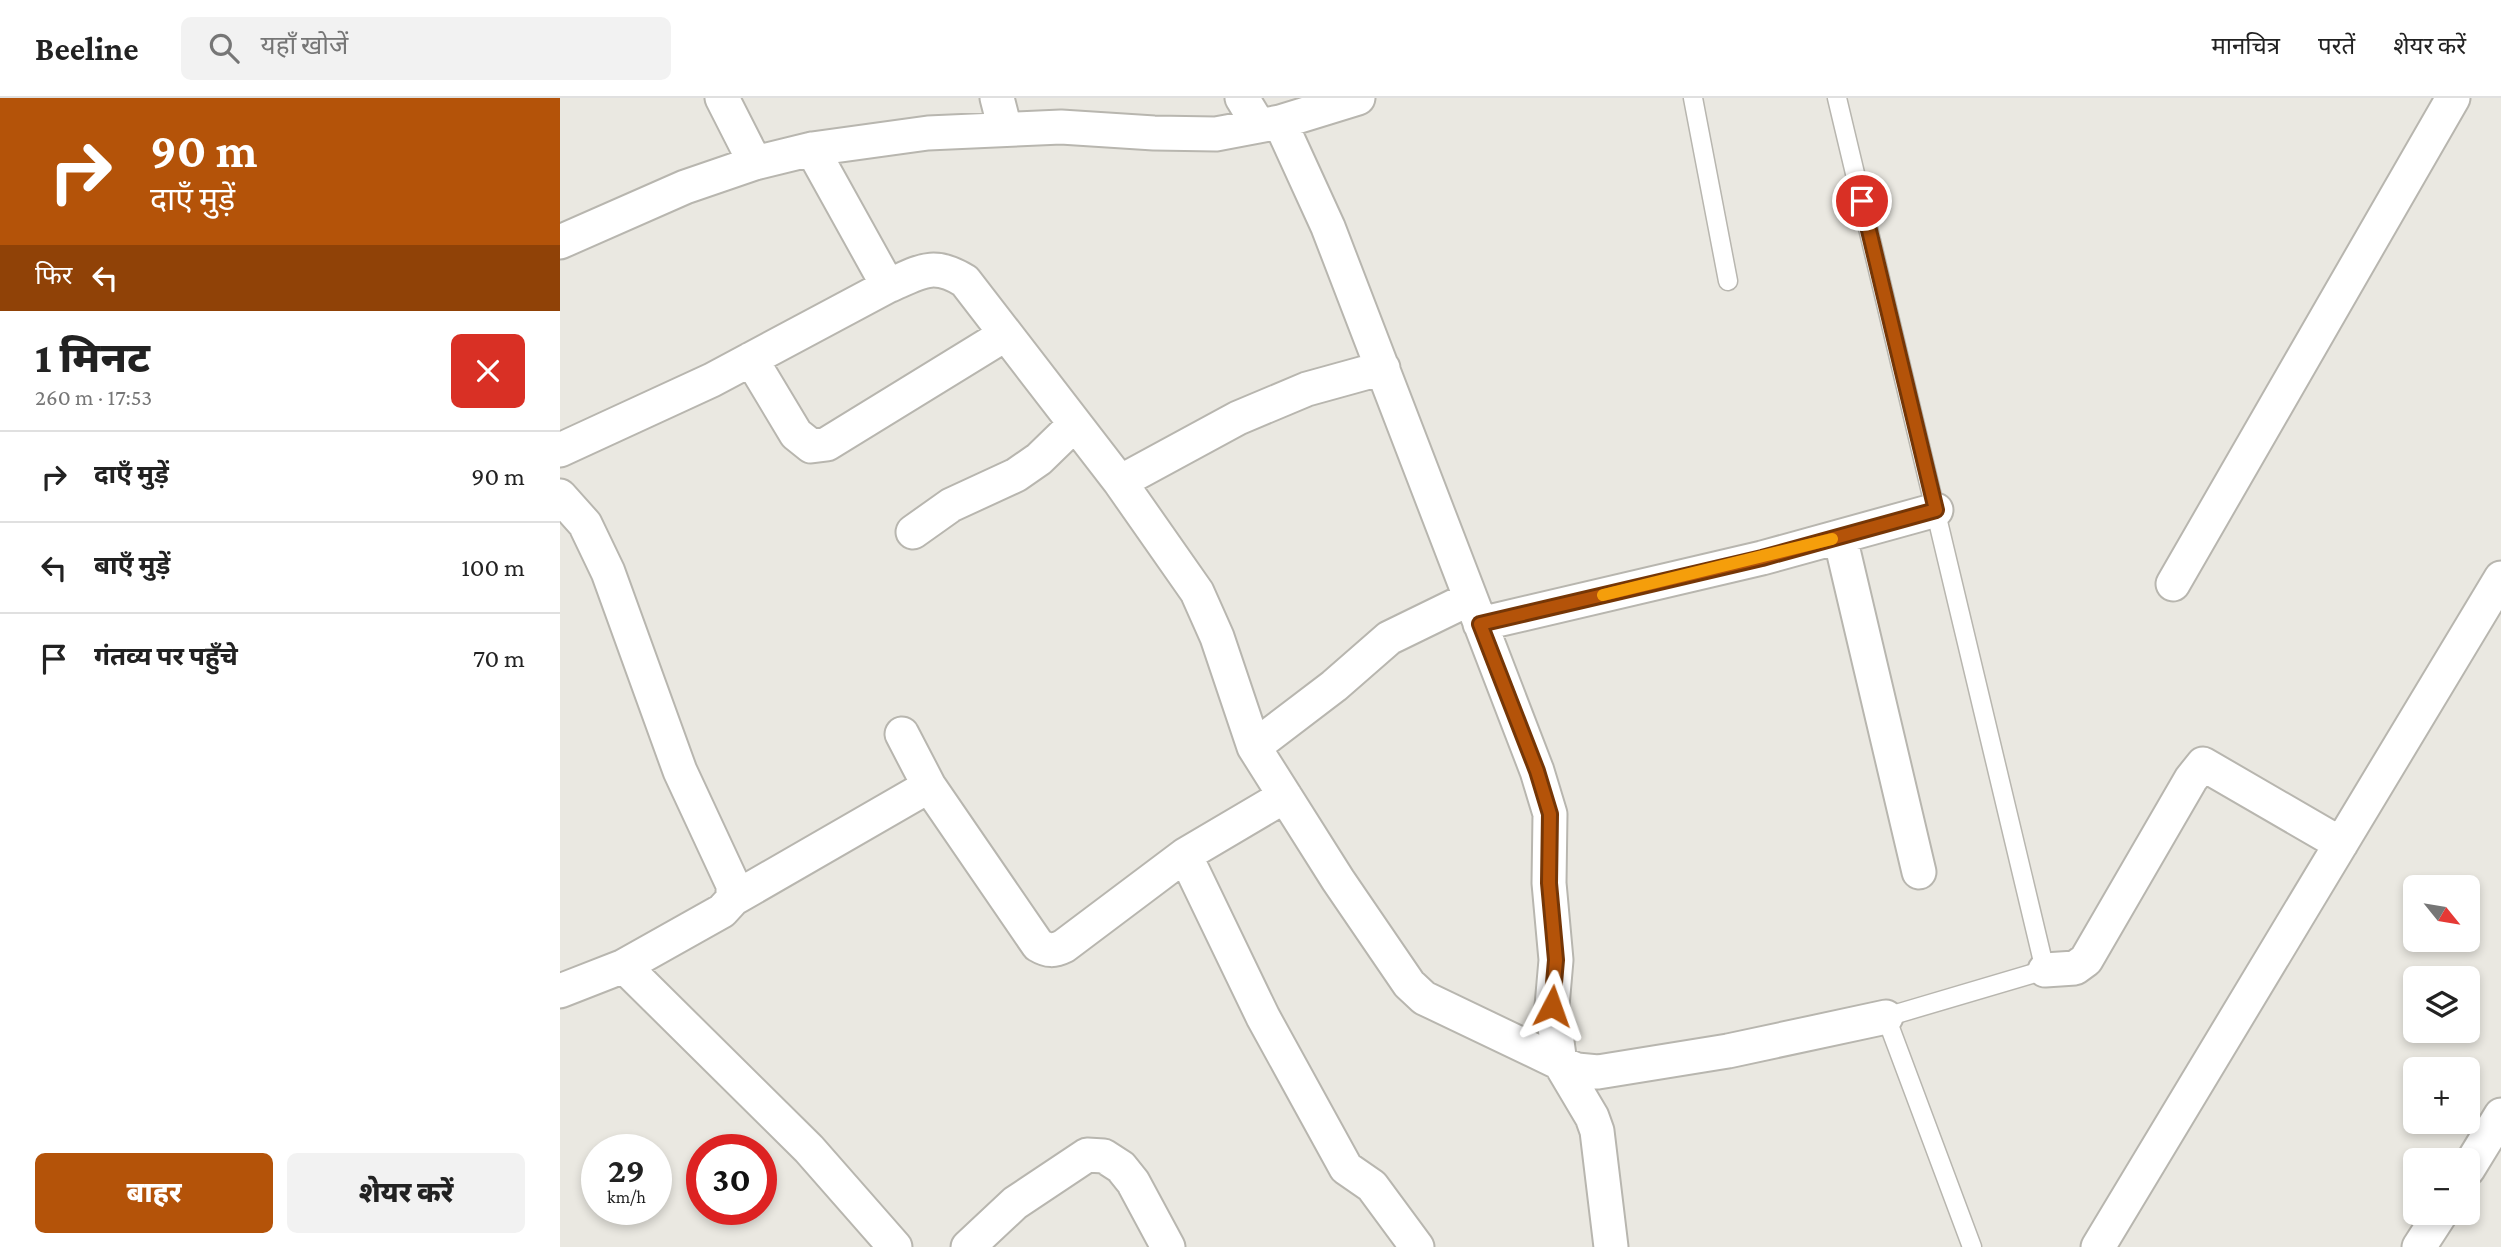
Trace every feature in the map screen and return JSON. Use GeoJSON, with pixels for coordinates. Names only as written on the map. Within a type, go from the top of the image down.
{"type":"FeatureCollection","features":[{"type":"Feature","properties":{"kind":"street"},"geometry":{"type":"LineString","coordinates":[[722,98],[755,163]]}},
{"type":"Feature","properties":{"kind":"street"},"geometry":{"type":"LineString","coordinates":[[1242,98],[1269,124],[1328,227],[1537,771],[1550,814],[1549,883],[1556,960],[1552,1006],[1560,1063],[1597,1130],[1611,1247]]}},
{"type":"Feature","properties":{"kind":"street"},"geometry":{"type":"LineString","coordinates":[[560,242],[685,187],[755,163],[812,149],[928,133],[1001,114],[1061,127],[1216,134],[1269,124],[1358,98]]}},
{"type":"Feature","properties":{"kind":"street"},"geometry":{"type":"LineString","coordinates":[[2173,584],[2453,98]]}},
{"type":"Feature","properties":{"kind":"street"},"geometry":{"type":"LineString","coordinates":[[812,149],[888,286]]}},
{"type":"Feature","properties":{"kind":"street"},"geometry":{"type":"LineString","coordinates":[[560,450],[712,380],[888,286],[923,271],[947,270],[965,281],[1120,482],[1197,592],[1217,637],[1254,747],[1409,984],[1424,998],[1560,1063],[1577,1070],[1598,1072],[1728,1051],[1886,1017]]}},
{"type":"Feature","properties":{"kind":"street"},"geometry":{"type":"LineString","coordinates":[[751,359],[796,434],[811,446],[827,444],[1006,334]]}},
{"type":"Feature","properties":{"kind":"street"},"geometry":{"type":"LineString","coordinates":[[1120,482],[1184,445],[1261,408],[1307,389],[1383,368]]}},
{"type":"Feature","properties":{"kind":"street"},"geometry":{"type":"LineString","coordinates":[[914,532],[951,505],[1016,475],[1075,424]]}},
{"type":"Feature","properties":{"kind":"street"},"geometry":{"type":"LineString","coordinates":[[560,496],[584,524],[608,572],[680,771],[733,886],[733,899]]}},
{"type":"Feature","properties":{"kind":"street"},"geometry":{"type":"LineString","coordinates":[[1254,747],[1334,686],[1389,638],[1475,611],[1762,558],[1936,510]]}},
{"type":"Feature","properties":{"kind":"street"},"geometry":{"type":"LineString","coordinates":[[1840,537],[1919,872]]}},
{"type":"Feature","properties":{"kind":"street"},"geometry":{"type":"LineString","coordinates":[[2098,1247],[2501,578]]}},
{"type":"Feature","properties":{"kind":"street"},"geometry":{"type":"LineString","coordinates":[[902,734],[929,786],[1038,945],[1046,950],[1064,946],[1185,855],[1285,796]]}},
{"type":"Feature","properties":{"kind":"street"},"geometry":{"type":"LineString","coordinates":[[2045,970],[2075,968],[2086,960],[2191,779],[2203,764],[2341,844]]}},
{"type":"Feature","properties":{"kind":"street"},"geometry":{"type":"LineString","coordinates":[[560,991],[624,966],[722,911],[733,899],[929,786]]}},
{"type":"Feature","properties":{"kind":"street"},"geometry":{"type":"LineString","coordinates":[[1185,855],[1263,1017],[1346,1168],[1372,1186],[1417,1247]]}},
{"type":"Feature","properties":{"kind":"street"},"geometry":{"type":"LineString","coordinates":[[624,966],[809,1149],[895,1247]]}},
{"type":"Feature","properties":{"kind":"street"},"geometry":{"type":"LineString","coordinates":[[2480,1149],[2501,1115]]}},
{"type":"Feature","properties":{"kind":"street"},"geometry":{"type":"LineString","coordinates":[[968,1247],[1015,1203],[1087,1155],[1104,1156],[1121,1167],[1133,1182],[1168,1247]]}},
{"type":"Feature","properties":{"kind":"street"},"geometry":{"type":"LineString","coordinates":[[2419,1247],[2433,1225]]}},
{"type":"Feature","properties":{"kind":"lane"},"geometry":{"type":"LineString","coordinates":[[1693,98],[1728,281]]}},
{"type":"Feature","properties":{"kind":"lane"},"geometry":{"type":"LineString","coordinates":[[1837,98],[2045,970],[1886,1017],[1972,1247]]}},
{"type":"Feature","properties":{"kind":"slow traffic"},"geometry":{"type":"LineString","coordinates":[[1603,595],[1832,539]]}},
{"type":"Feature","properties":{"kind":"route"},"geometry":{"type":"LineString","coordinates":[[1552,1006],[1556,960],[1549,883],[1550,814],[1537,771],[1480,624],[1762,558],[1936,510],[1862,201]]}}]}
